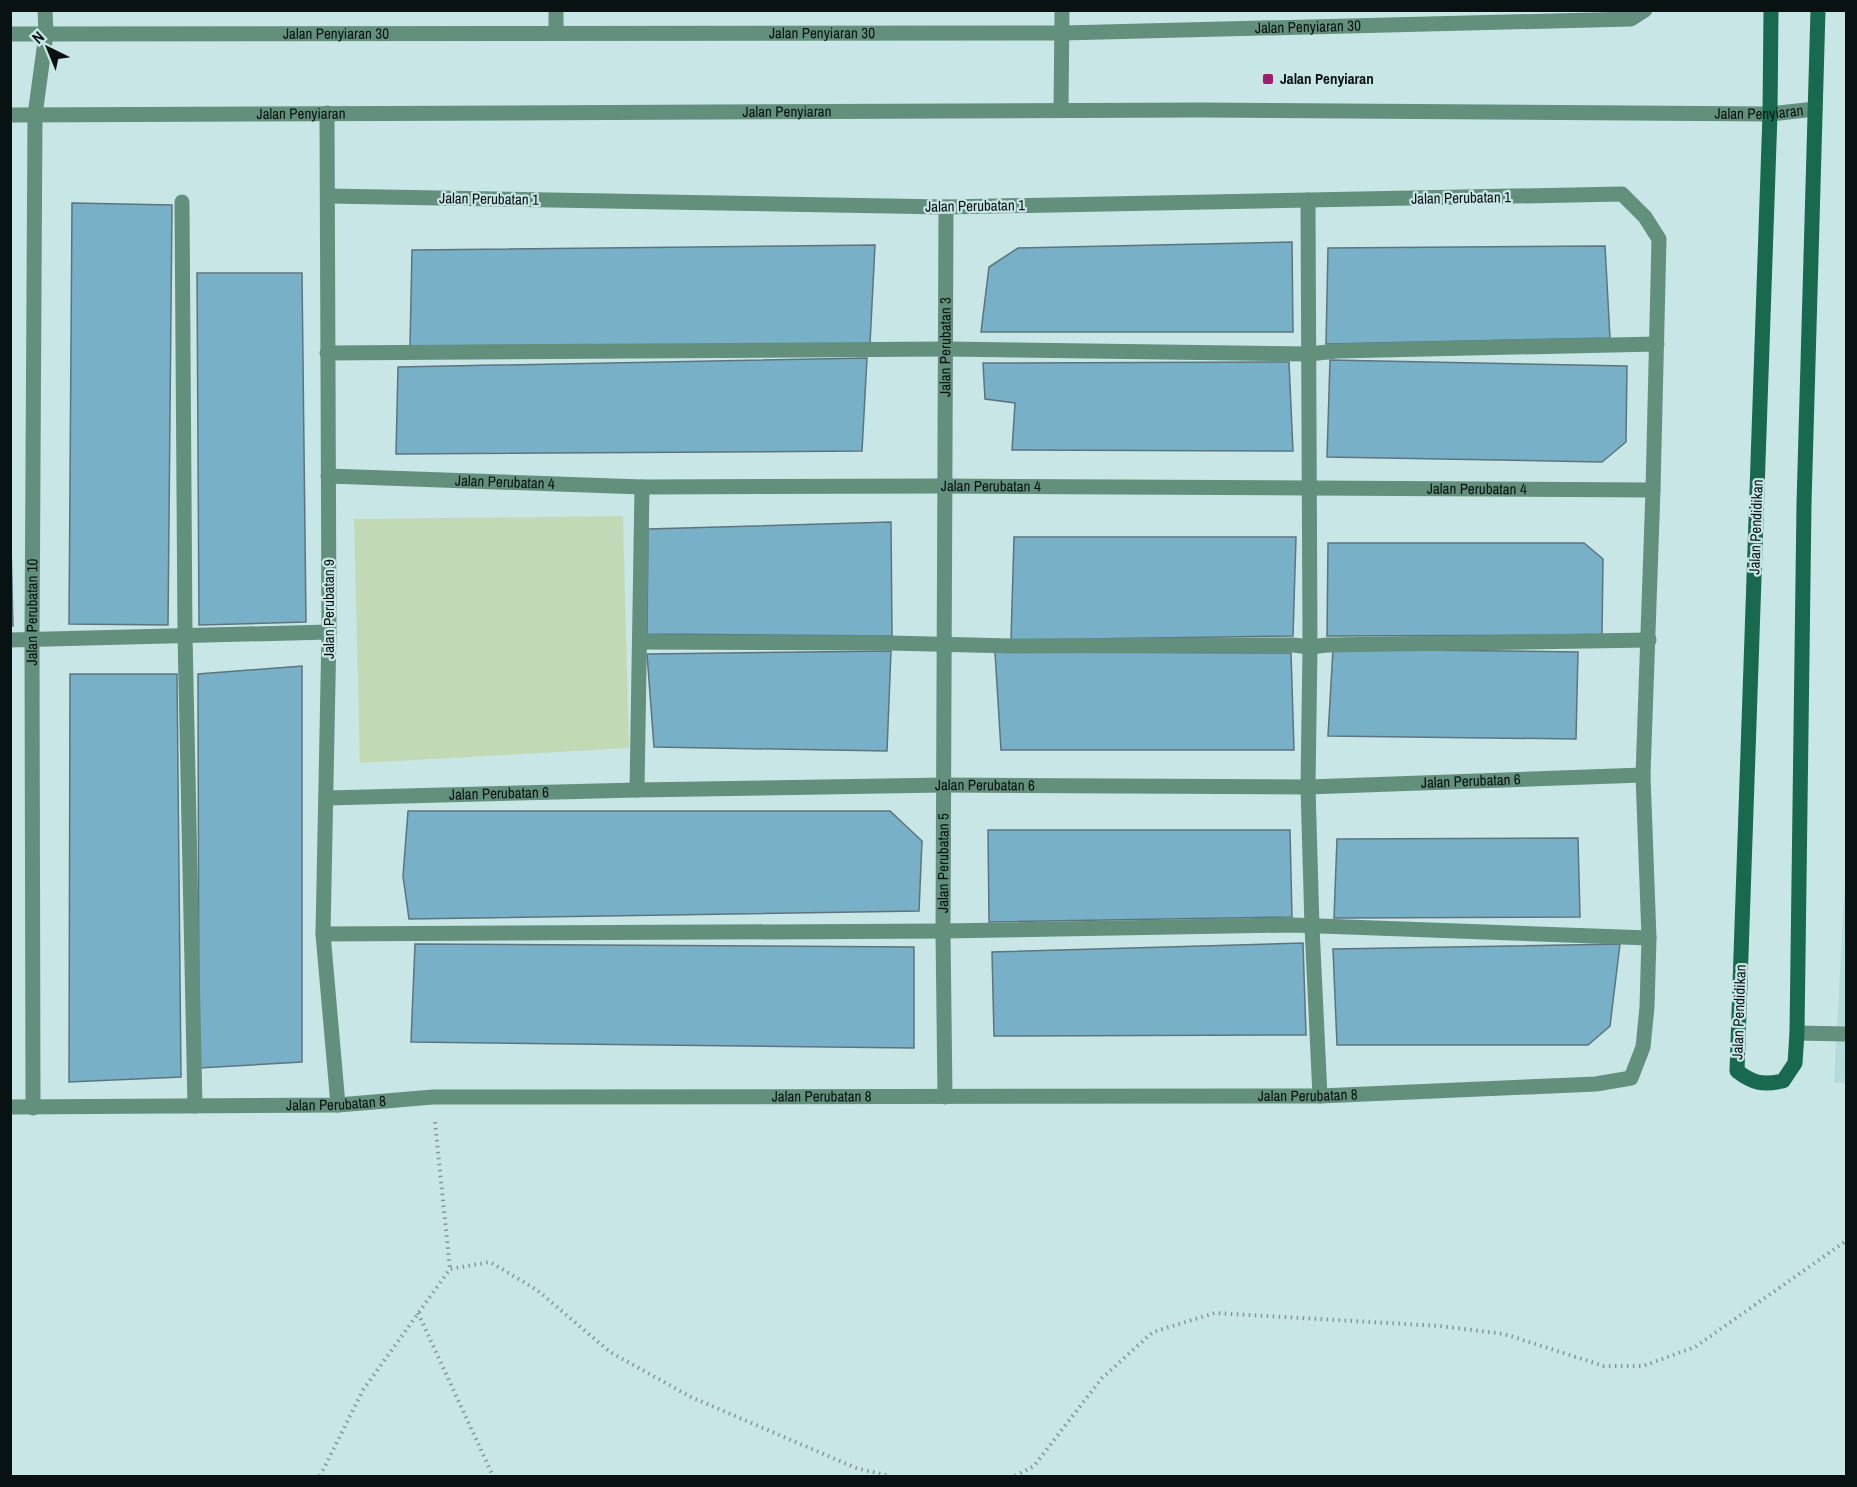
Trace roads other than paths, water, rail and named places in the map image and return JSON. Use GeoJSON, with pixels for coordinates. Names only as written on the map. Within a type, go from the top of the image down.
{"type":"FeatureCollection","features":[{"type":"Feature","properties":{"kind":"main road","name":"Jalan Pendidikan"},"geometry":{"type":"LineString","coordinates":[[1771,10],[1770,114],[1737,1071],[1749,1080],[1767,1084],[1783,1081],[1795,1063],[1797,1033],[1804,504],[1818,10]]}},
{"type":"Feature","properties":{"kind":"street","name":"Jalan Perubatan 10"},"geometry":{"type":"LineString","coordinates":[[33,1108],[32,639],[35,115],[46,34],[45,10]]}},
{"type":"Feature","properties":{"kind":"street"},"geometry":{"type":"LineString","coordinates":[[556,10],[556,33]]}},
{"type":"Feature","properties":{"kind":"street"},"geometry":{"type":"LineString","coordinates":[[1061,110],[1062,10]]}},
{"type":"Feature","properties":{"kind":"street","name":"Jalan Penyiaran 30"},"geometry":{"type":"LineString","coordinates":[[10,34],[1063,33],[1631,19],[1646,10]]}},
{"type":"Feature","properties":{"kind":"street","name":"Jalan Penyiaran"},"geometry":{"type":"LineString","coordinates":[[10,116],[1061,110],[1770,114],[1815,109]]}},
{"type":"Feature","properties":{"kind":"street","name":"Jalan Perubatan 9"},"geometry":{"type":"LineString","coordinates":[[327,113],[329,632],[323,934],[338,1105]]}},
{"type":"Feature","properties":{"kind":"street","name":"Jalan Perubatan 1"},"geometry":{"type":"LineString","coordinates":[[328,196],[946,207],[1622,195],[1646,217],[1659,239],[1657,344]]}},
{"type":"Feature","properties":{"kind":"street"},"geometry":{"type":"LineString","coordinates":[[1308,201],[1310,488],[1308,787],[1311,927],[1320,1096]]}},
{"type":"Feature","properties":{"kind":"street"},"geometry":{"type":"LineString","coordinates":[[182,202],[185,635],[195,1106]]}},
{"type":"Feature","properties":{"kind":"street","name":"Jalan Perubatan 3"},"geometry":{"type":"LineString","coordinates":[[945,486],[946,207]]}},
{"type":"Feature","properties":{"kind":"street"},"geometry":{"type":"LineString","coordinates":[[323,934],[943,931],[1293,925],[1649,938],[1643,775],[1657,344],[1337,351],[1309,354],[946,349],[327,353]]}},
{"type":"Feature","properties":{"kind":"street","name":"Jalan Perubatan 4"},"geometry":{"type":"LineString","coordinates":[[328,476],[642,487],[945,486],[1653,490]]}},
{"type":"Feature","properties":{"kind":"street","name":"Jalan Perubatan 5"},"geometry":{"type":"LineString","coordinates":[[945,486],[943,931],[945,1097]]}},
{"type":"Feature","properties":{"kind":"street"},"geometry":{"type":"LineString","coordinates":[[637,790],[642,487]]}},
{"type":"Feature","properties":{"kind":"street"},"geometry":{"type":"LineString","coordinates":[[10,640],[329,632]]}},
{"type":"Feature","properties":{"kind":"street"},"geometry":{"type":"LineString","coordinates":[[640,642],[1293,645],[1310,647],[1648,640]]}},
{"type":"Feature","properties":{"kind":"street","name":"Jalan Perubatan 6"},"geometry":{"type":"LineString","coordinates":[[327,798],[944,785],[1308,787],[1643,775]]}},
{"type":"Feature","properties":{"kind":"street","name":"Jalan Perubatan 8"},"geometry":{"type":"LineString","coordinates":[[10,1107],[338,1105],[432,1097],[1320,1096],[1596,1084],[1631,1078],[1643,1047],[1649,938]]}},
{"type":"Feature","properties":{"kind":"street"},"geometry":{"type":"LineString","coordinates":[[1797,1033],[1846,1034]]}},
{"type":"Feature","properties":{"kind":"place","name":"Jalan Penyiaran"},"geometry":{"type":"Point","coordinates":[1268,79]}}]}
